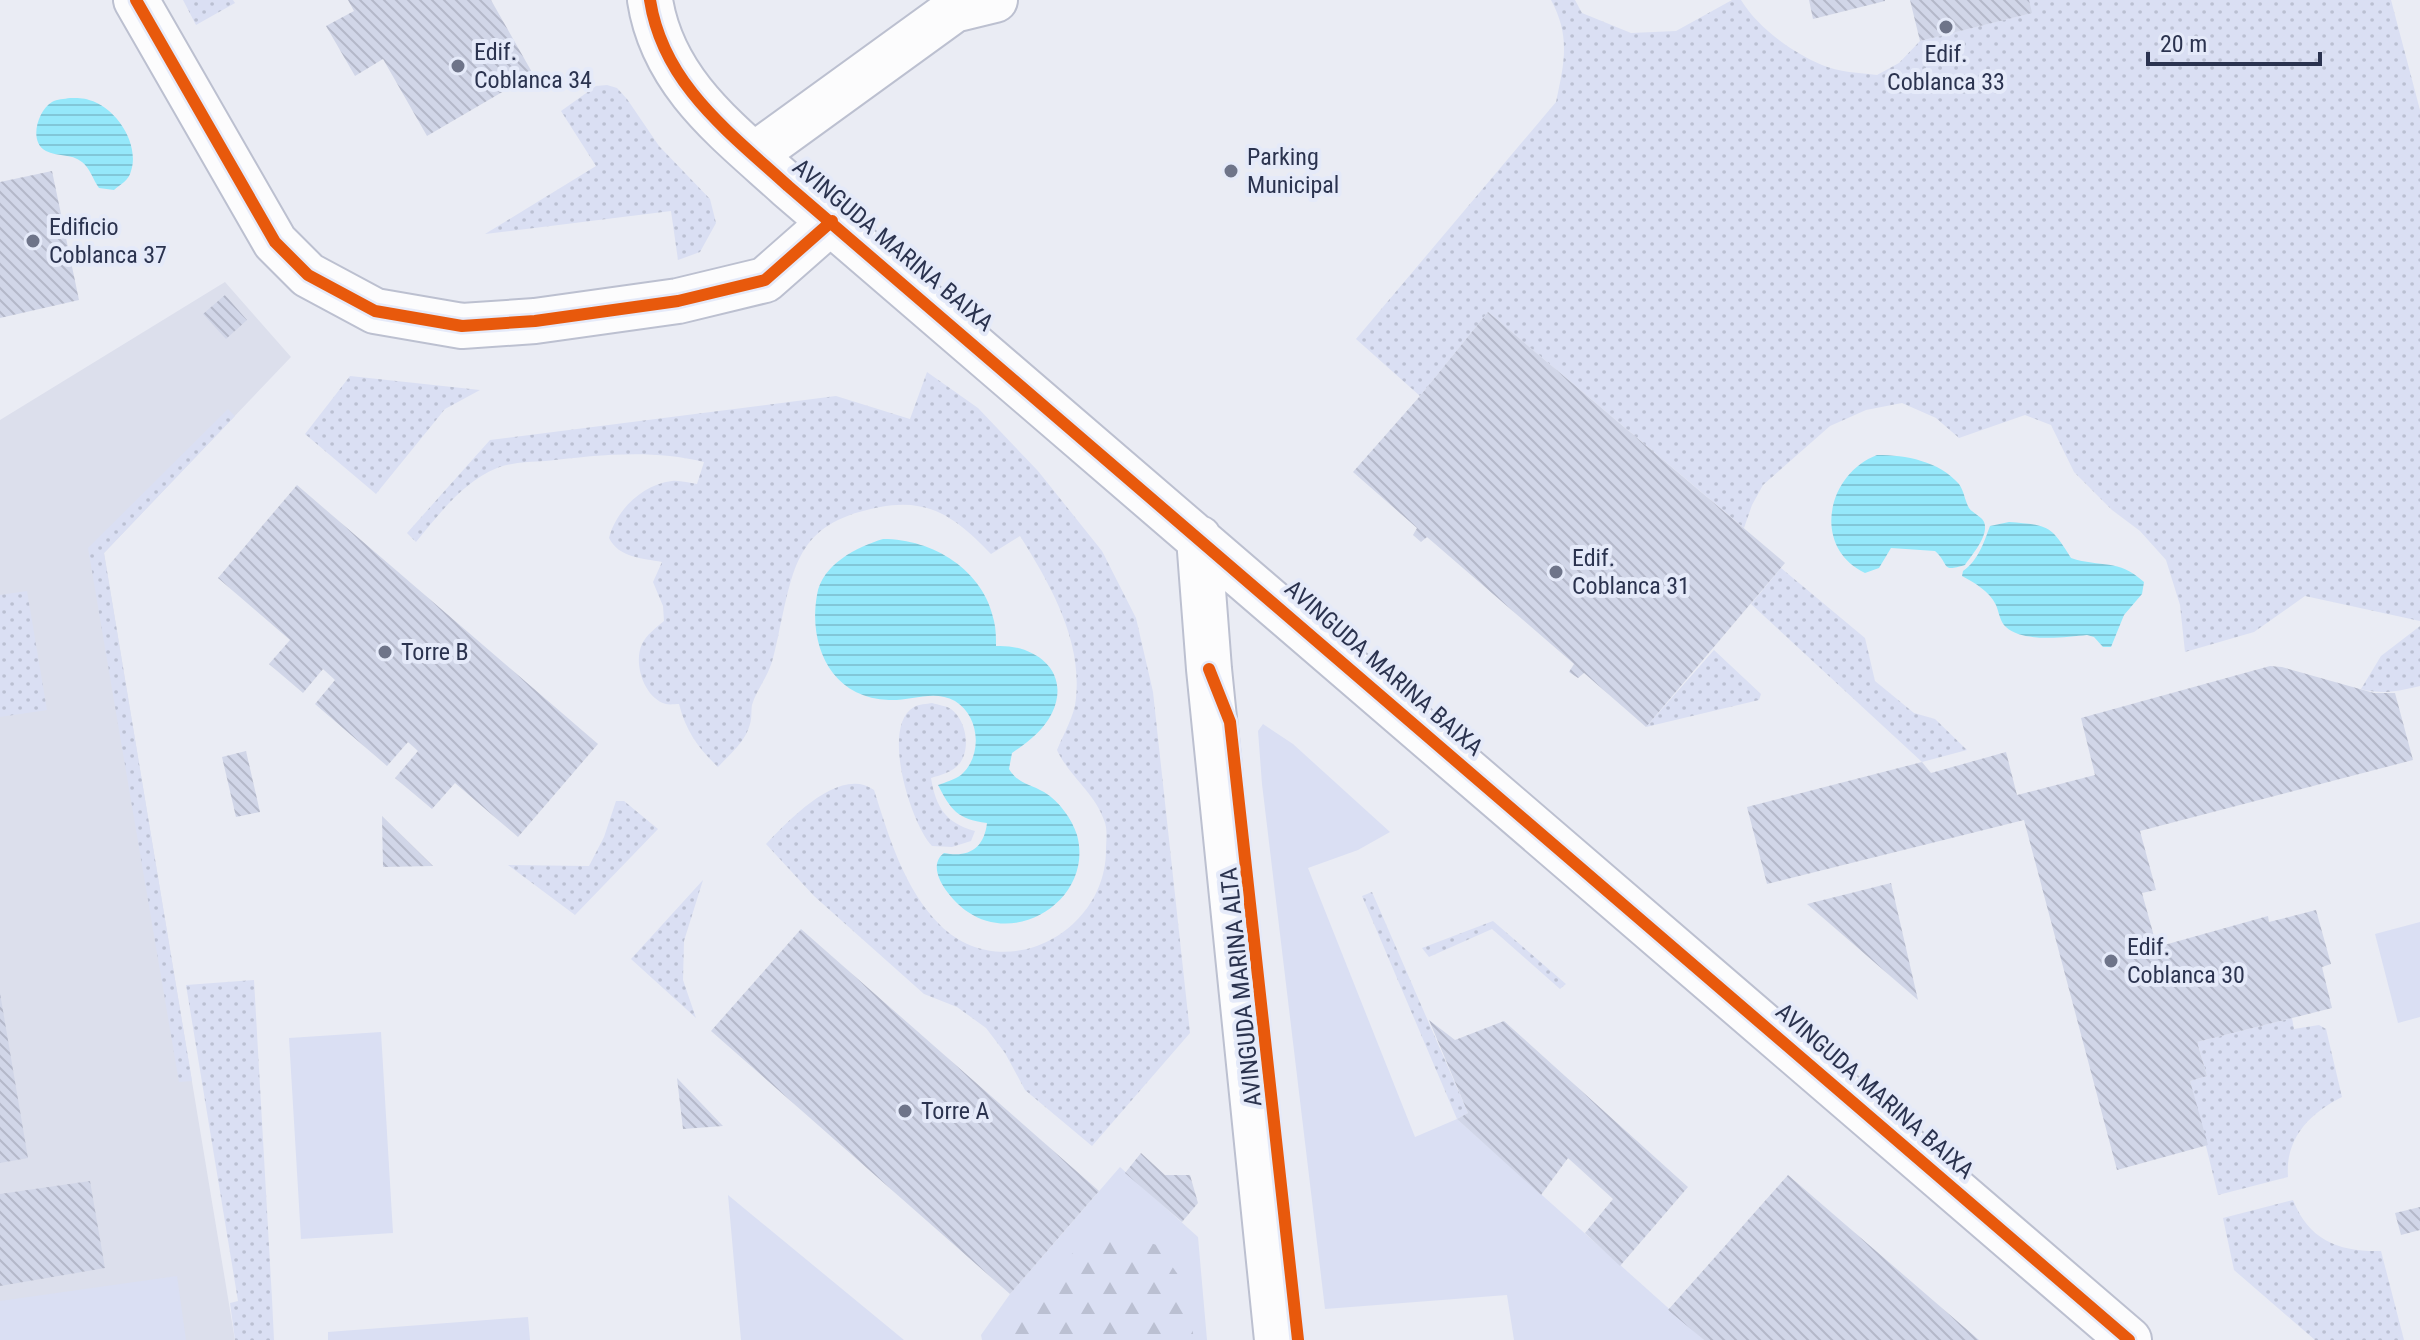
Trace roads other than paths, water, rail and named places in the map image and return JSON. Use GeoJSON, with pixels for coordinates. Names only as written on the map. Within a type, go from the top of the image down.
{"type":"FeatureCollection","features":[{"type":"Feature","properties":{"kind":"street"},"geometry":{"type":"LineString","coordinates":[[136,0],[275,242],[308,275],[375,311],[462,326],[535,321],[678,301],[765,280],[832,221]]}},
{"type":"Feature","properties":{"kind":"street","name":"AVINGUDA MARINA BAIXA"},"geometry":{"type":"LineString","coordinates":[[650,0],[667,57],[697,101],[754,155],[2129,1340]]}},
{"type":"Feature","properties":{"kind":"street"},"geometry":{"type":"LineString","coordinates":[[754,155],[954,10],[995,0]]}},
{"type":"Feature","properties":{"kind":"street","name":"AVINGUDA MARINA ALTA"},"geometry":{"type":"LineString","coordinates":[[1199,538],[1212,699],[1277,1340]]}},
{"type":"Feature","properties":{"kind":"water"},"geometry":{"type":"Polygon","coordinates":[[[87,99],[99,104],[124,128],[133,160],[127,179],[114,190],[99,188],[82,162],[46,151],[37,141],[39,119],[47,106],[56,100],[87,99]]]}},
{"type":"Feature","properties":{"kind":"water"},"geometry":{"type":"Polygon","coordinates":[[[1877,455],[1921,461],[1942,470],[1959,484],[1969,508],[1983,520],[1985,526],[1981,541],[1965,565],[1948,568],[1935,551],[1891,548],[1879,568],[1865,573],[1848,561],[1837,546],[1832,529],[1832,511],[1846,478],[1860,464],[1877,455]]]}},
{"type":"Feature","properties":{"kind":"water"},"geometry":{"type":"Polygon","coordinates":[[[2009,522],[2047,529],[2071,558],[2117,566],[2144,582],[2142,594],[2124,615],[2111,647],[2103,647],[2094,637],[2087,635],[2045,638],[2014,632],[2002,622],[1990,596],[1962,576],[1980,551],[1990,526],[2009,522]]]}},
{"type":"Feature","properties":{"kind":"water"},"geometry":{"type":"Polygon","coordinates":[[[883,539],[920,545],[954,561],[968,573],[988,603],[995,624],[996,646],[1036,655],[1053,673],[1057,698],[1052,713],[1030,740],[1012,753],[1009,769],[1020,781],[1050,796],[1064,811],[1077,835],[1079,858],[1074,878],[1063,896],[1048,910],[1029,919],[1009,923],[988,921],[968,912],[948,893],[938,876],[938,860],[944,853],[960,854],[973,850],[982,839],[987,823],[956,812],[938,785],[961,775],[973,758],[976,736],[970,716],[955,701],[939,696],[889,700],[852,690],[838,679],[821,650],[815,614],[820,584],[842,558],[883,539]]]}},
{"type":"Feature","properties":{"kind":"place","name":"Edif. Coblanca 33"},"geometry":{"type":"Point","coordinates":[1946,27]}},
{"type":"Feature","properties":{"kind":"place","name":"Edif. Coblanca 34"},"geometry":{"type":"Point","coordinates":[458,66]}},
{"type":"Feature","properties":{"kind":"place","name":"Parking Municipal"},"geometry":{"type":"Point","coordinates":[1231,171]}},
{"type":"Feature","properties":{"kind":"place","name":"Edificio Coblanca 37"},"geometry":{"type":"Point","coordinates":[33,241]}},
{"type":"Feature","properties":{"kind":"place","name":"Edif. Coblanca 31"},"geometry":{"type":"Point","coordinates":[1556,572]}},
{"type":"Feature","properties":{"kind":"place","name":"Torre B"},"geometry":{"type":"Point","coordinates":[385,652]}},
{"type":"Feature","properties":{"kind":"place","name":"Edif. Coblanca 30"},"geometry":{"type":"Point","coordinates":[2111,961]}},
{"type":"Feature","properties":{"kind":"place","name":"Torre A"},"geometry":{"type":"Point","coordinates":[905,1111]}}]}
